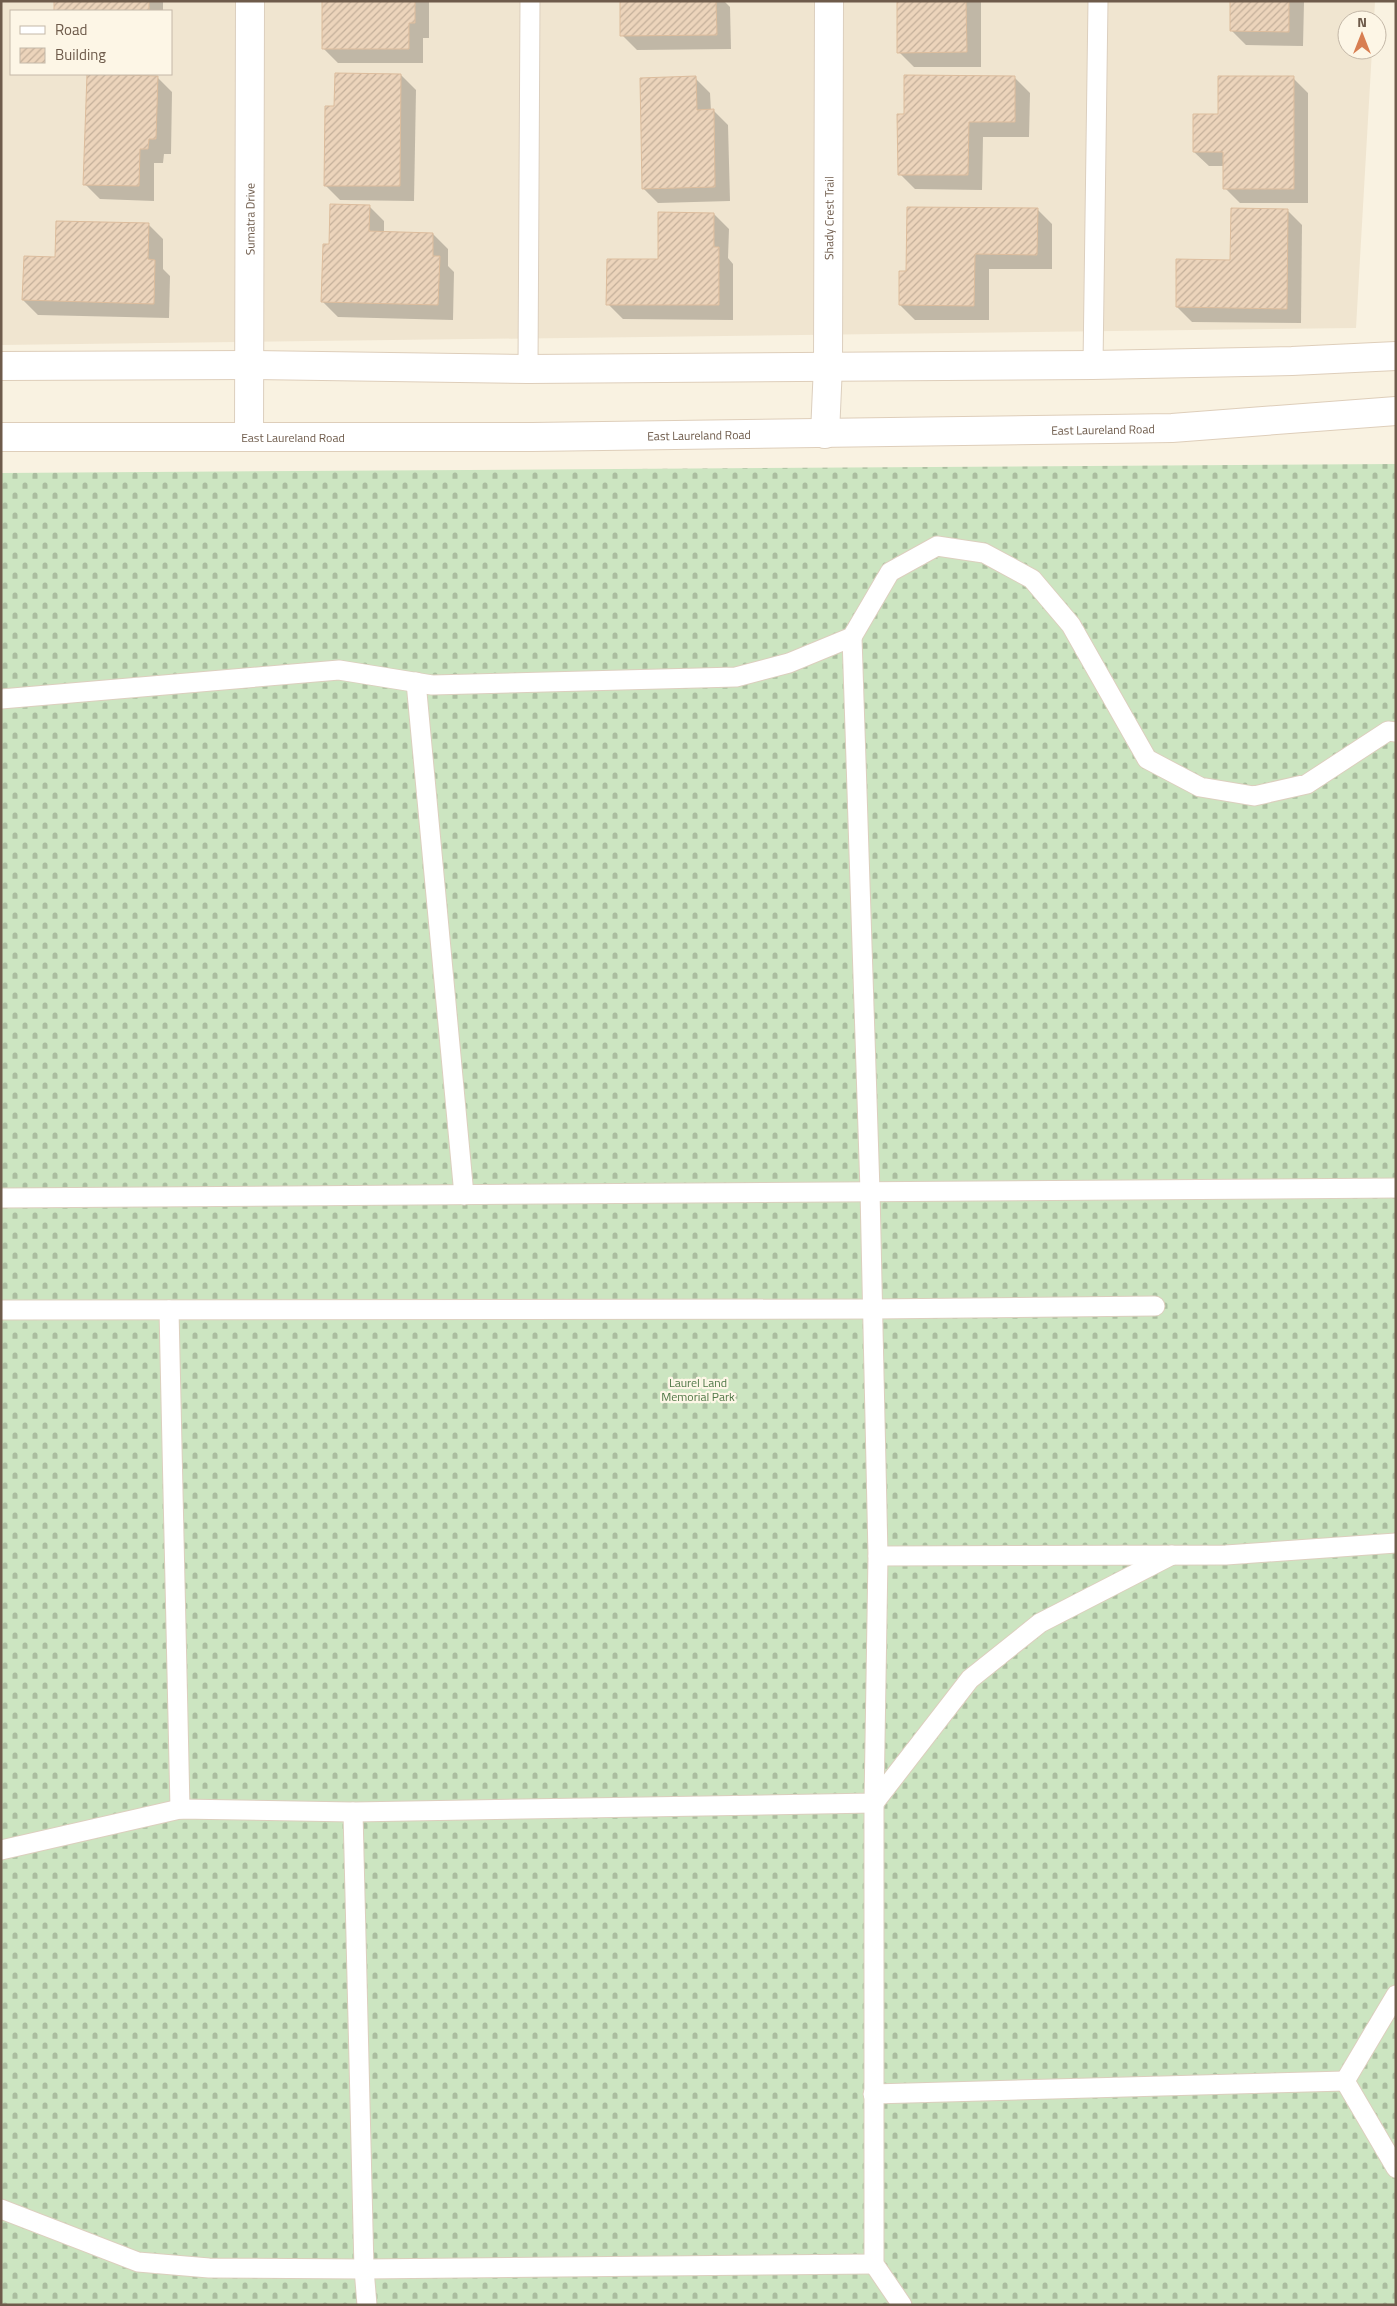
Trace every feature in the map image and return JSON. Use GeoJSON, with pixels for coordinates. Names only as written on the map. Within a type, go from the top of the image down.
{"type":"FeatureCollection","features":[{"type":"Feature","properties":{"kind":"main road","name":"Sumatra Drive"},"geometry":{"type":"LineString","coordinates":[[249,437],[250,1]]}},
{"type":"Feature","properties":{"kind":"main road","name":"Shady Crest Trail"},"geometry":{"type":"LineString","coordinates":[[825,434],[828,365],[829,1]]}},
{"type":"Feature","properties":{"kind":"main road"},"geometry":{"type":"LineString","coordinates":[[1,366],[249,365],[528,368],[1093,365],[1292,361],[1396,356]]}},
{"type":"Feature","properties":{"kind":"main road","name":"East Laureland Road"},"geometry":{"type":"LineString","coordinates":[[1,437],[825,434],[1172,428],[1396,411]]}},
{"type":"Feature","properties":{"kind":"lane"},"geometry":{"type":"LineString","coordinates":[[528,368],[530,1]]}},
{"type":"Feature","properties":{"kind":"lane"},"geometry":{"type":"LineString","coordinates":[[1093,365],[1098,1]]}},
{"type":"Feature","properties":{"kind":"lane"},"geometry":{"type":"LineString","coordinates":[[902,2305],[874,2264],[874,1803],[878,1556],[870,1191],[852,637],[890,572],[937,546],[984,553],[1032,579],[1071,625],[1147,758],[1200,787],[1254,796],[1307,784],[1388,731],[1396,732]]}},
{"type":"Feature","properties":{"kind":"lane"},"geometry":{"type":"LineString","coordinates":[[1,699],[339,670],[432,685],[736,677],[789,663],[852,637]]}},
{"type":"Feature","properties":{"kind":"lane"},"geometry":{"type":"LineString","coordinates":[[416,682],[464,1195]]}},
{"type":"Feature","properties":{"kind":"lane"},"geometry":{"type":"LineString","coordinates":[[1,1198],[1396,1188]]}},
{"type":"Feature","properties":{"kind":"lane"},"geometry":{"type":"LineString","coordinates":[[1,1310],[873,1309],[1155,1306]]}},
{"type":"Feature","properties":{"kind":"lane"},"geometry":{"type":"LineString","coordinates":[[169,1310],[180,1809]]}},
{"type":"Feature","properties":{"kind":"lane"},"geometry":{"type":"LineString","coordinates":[[878,1556],[1226,1555],[1396,1543]]}},
{"type":"Feature","properties":{"kind":"lane"},"geometry":{"type":"LineString","coordinates":[[874,1803],[970,1679],[1040,1623],[1172,1555]]}},
{"type":"Feature","properties":{"kind":"lane"},"geometry":{"type":"LineString","coordinates":[[1,1850],[180,1809],[353,1812],[874,1803]]}},
{"type":"Feature","properties":{"kind":"lane"},"geometry":{"type":"LineString","coordinates":[[353,1812],[364,2269],[367,2305]]}},
{"type":"Feature","properties":{"kind":"lane"},"geometry":{"type":"LineString","coordinates":[[1345,2081],[1396,1995]]}},
{"type":"Feature","properties":{"kind":"lane"},"geometry":{"type":"LineString","coordinates":[[873,2094],[1345,2081]]}},
{"type":"Feature","properties":{"kind":"lane"},"geometry":{"type":"LineString","coordinates":[[1345,2081],[1396,2168]]}},
{"type":"Feature","properties":{"kind":"lane"},"geometry":{"type":"LineString","coordinates":[[1,2209],[138,2262],[209,2268],[364,2269],[874,2264]]}},
{"type":"Feature","properties":{"kind":"shaded area"},"geometry":{"type":"Polygon","coordinates":[[[1,1],[1375,1],[1375,10],[1337,10],[1337,60],[1371,60],[1356,328],[1,345],[1,1]]]}},
{"type":"Feature","properties":{"kind":"green space","name":"Laurel Land Memorial Park"},"geometry":{"type":"Polygon","coordinates":[[[1396,464],[1396,2305],[1,2305],[1,473],[1396,464]]]}},
{"type":"Feature","properties":{"kind":"building"},"geometry":{"type":"Polygon","coordinates":[[[54,1],[149,1],[149,10],[54,10],[54,1]]]}},
{"type":"Feature","properties":{"kind":"building"},"geometry":{"type":"Polygon","coordinates":[[[322,1],[415,1],[415,23],[409,23],[409,49],[322,49],[322,1]]]}},
{"type":"Feature","properties":{"kind":"building"},"geometry":{"type":"Polygon","coordinates":[[[620,1],[716,1],[717,35],[620,36],[620,1]]]}},
{"type":"Feature","properties":{"kind":"building"},"geometry":{"type":"Polygon","coordinates":[[[897,1],[966,1],[967,52],[897,53],[897,1]]]}},
{"type":"Feature","properties":{"kind":"building"},"geometry":{"type":"Polygon","coordinates":[[[1230,1],[1289,1],[1289,32],[1230,31],[1230,1]]]}},
{"type":"Feature","properties":{"kind":"building"},"geometry":{"type":"Polygon","coordinates":[[[335,73],[401,74],[400,186],[324,186],[325,106],[334,106],[335,73]]]}},
{"type":"Feature","properties":{"kind":"building"},"geometry":{"type":"Polygon","coordinates":[[[87,75],[158,76],[156,139],[149,139],[148,149],[140,149],[139,186],[83,185],[87,75]]]}},
{"type":"Feature","properties":{"kind":"building"},"geometry":{"type":"Polygon","coordinates":[[[904,75],[1015,76],[1015,122],[969,122],[968,175],[898,175],[897,114],[904,114],[904,75]]]}},
{"type":"Feature","properties":{"kind":"building"},"geometry":{"type":"Polygon","coordinates":[[[696,76],[697,110],[714,109],[715,187],[642,189],[640,78],[696,76]]]}},
{"type":"Feature","properties":{"kind":"building"},"geometry":{"type":"Polygon","coordinates":[[[1218,76],[1294,76],[1294,189],[1223,189],[1223,152],[1193,152],[1193,114],[1218,114],[1218,76]]]}},
{"type":"Feature","properties":{"kind":"building"},"geometry":{"type":"Polygon","coordinates":[[[330,204],[370,205],[369,231],[433,233],[433,256],[440,256],[438,305],[321,302],[323,244],[329,244],[330,204]]]}},
{"type":"Feature","properties":{"kind":"building"},"geometry":{"type":"Polygon","coordinates":[[[907,207],[1038,208],[1037,255],[975,254],[974,306],[899,305],[899,271],[906,271],[907,207]]]}},
{"type":"Feature","properties":{"kind":"building"},"geometry":{"type":"Polygon","coordinates":[[[1231,208],[1288,209],[1287,309],[1176,307],[1176,259],[1230,260],[1231,208]]]}},
{"type":"Feature","properties":{"kind":"building"},"geometry":{"type":"Polygon","coordinates":[[[658,212],[714,213],[714,247],[719,247],[719,305],[606,305],[607,259],[658,259],[658,212]]]}},
{"type":"Feature","properties":{"kind":"building"},"geometry":{"type":"Polygon","coordinates":[[[56,221],[149,223],[148,259],[155,260],[154,304],[22,300],[24,256],[55,257],[56,221]]]}}]}
